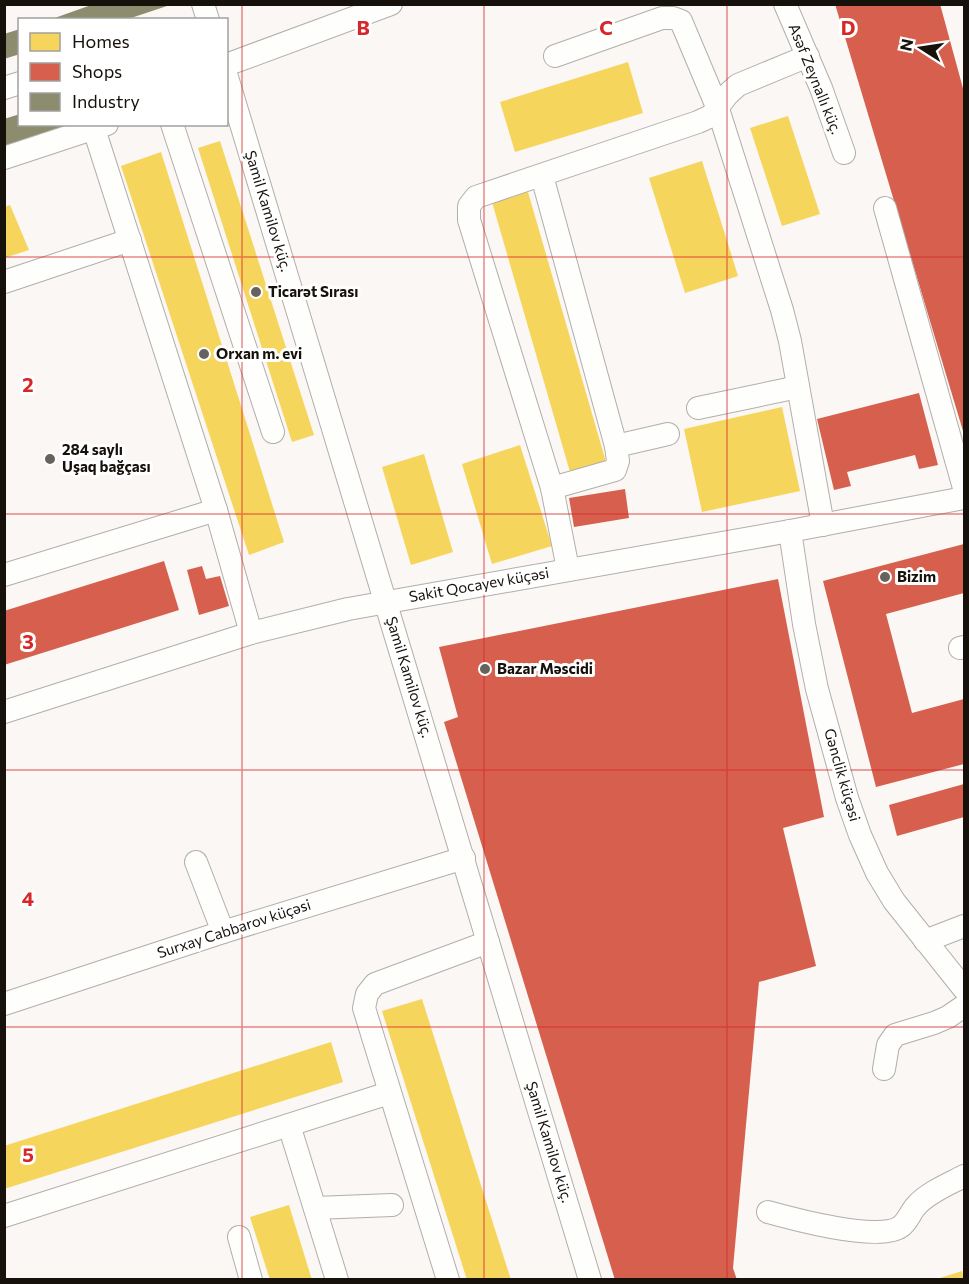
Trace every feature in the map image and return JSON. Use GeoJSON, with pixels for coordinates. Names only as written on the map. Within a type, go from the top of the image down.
{"type":"FeatureCollection","features":[{"type":"Feature","properties":{"kind":"street"},"geometry":{"type":"LineString","coordinates":[[228,77],[391,4]]}},
{"type":"Feature","properties":{"kind":"street","name":"Asəf Zeynallı küç."},"geometry":{"type":"LineString","coordinates":[[785,4],[808,56],[844,153]]}},
{"type":"Feature","properties":{"kind":"street"},"geometry":{"type":"LineString","coordinates":[[555,56],[662,18],[681,21],[718,109],[782,310],[823,525]]}},
{"type":"Feature","properties":{"kind":"street"},"geometry":{"type":"LineString","coordinates":[[568,569],[552,488],[469,220],[469,206],[476,197],[698,122],[711,116],[728,94],[738,86],[808,56]]}},
{"type":"Feature","properties":{"kind":"street","name":"Şamil Kamilov küç."},"geometry":{"type":"LineString","coordinates":[[228,80],[590,1280]]}},
{"type":"Feature","properties":{"kind":"street"},"geometry":{"type":"LineString","coordinates":[[173,126],[273,432]]}},
{"type":"Feature","properties":{"kind":"street"},"geometry":{"type":"LineString","coordinates":[[4,158],[101,127],[130,240],[216,510],[251,633]]}},
{"type":"Feature","properties":{"kind":"street"},"geometry":{"type":"LineString","coordinates":[[542,176],[616,446],[618,461],[615,470],[552,488]]}},
{"type":"Feature","properties":{"kind":"street"},"geometry":{"type":"LineString","coordinates":[[885,208],[964,488]]}},
{"type":"Feature","properties":{"kind":"street"},"geometry":{"type":"LineString","coordinates":[[4,282],[130,240]]}},
{"type":"Feature","properties":{"kind":"street"},"geometry":{"type":"LineString","coordinates":[[698,408],[798,387]]}},
{"type":"Feature","properties":{"kind":"street"},"geometry":{"type":"LineString","coordinates":[[616,446],[668,435]]}},
{"type":"Feature","properties":{"kind":"street","name":"Sakit Qocayev küçəsi"},"geometry":{"type":"LineString","coordinates":[[4,712],[251,633],[386,601],[790,531],[964,498]]}},
{"type":"Feature","properties":{"kind":"street"},"geometry":{"type":"LineString","coordinates":[[4,576],[216,510]]}},
{"type":"Feature","properties":{"kind":"street","name":"Gənclik küçəsi"},"geometry":{"type":"LineString","coordinates":[[790,531],[804,624],[817,689],[860,835],[877,873],[894,901],[964,989]]}},
{"type":"Feature","properties":{"kind":"street","name":"Surxay Cabbarov küçəsi"},"geometry":{"type":"LineString","coordinates":[[4,1004],[223,932],[464,858]]}},
{"type":"Feature","properties":{"kind":"street"},"geometry":{"type":"LineString","coordinates":[[196,862],[223,932]]}},
{"type":"Feature","properties":{"kind":"street"},"geometry":{"type":"LineString","coordinates":[[925,941],[964,926]]}},
{"type":"Feature","properties":{"kind":"street"},"geometry":{"type":"LineString","coordinates":[[448,1280],[364,1008],[367,994],[375,984],[488,942]]}},
{"type":"Feature","properties":{"kind":"street"},"geometry":{"type":"LineString","coordinates":[[884,1069],[888,1046],[895,1035],[934,1023],[964,1006]]}},
{"type":"Feature","properties":{"kind":"street"},"geometry":{"type":"LineString","coordinates":[[4,1215],[389,1094]]}},
{"type":"Feature","properties":{"kind":"street"},"geometry":{"type":"LineString","coordinates":[[289,1125],[337,1280]]}},
{"type":"Feature","properties":{"kind":"street"},"geometry":{"type":"LineString","coordinates":[[768,1212],[809,1223],[891,1231],[899,1229],[916,1206],[931,1194],[964,1176]]}},
{"type":"Feature","properties":{"kind":"street"},"geometry":{"type":"LineString","coordinates":[[315,1208],[392,1205]]}},
{"type":"Feature","properties":{"kind":"street"},"geometry":{"type":"LineString","coordinates":[[239,1238],[251,1280]]}},
{"type":"Feature","properties":{"kind":"building: Homes"},"geometry":{"type":"Polygon","coordinates":[[[628,62],[643,113],[515,152],[500,102],[628,62]]]}},
{"type":"Feature","properties":{"kind":"building: Homes"},"geometry":{"type":"Polygon","coordinates":[[[788,116],[820,214],[782,226],[750,128],[788,116]]]}},
{"type":"Feature","properties":{"kind":"building: Homes","name":"Ticarət Sırası"},"geometry":{"type":"Polygon","coordinates":[[[220,141],[314,435],[292,442],[198,148],[220,141]]]}},
{"type":"Feature","properties":{"kind":"building: Homes","name":"Orxan m. evi"},"geometry":{"type":"Polygon","coordinates":[[[161,152],[284,542],[249,555],[121,166],[161,152]]]}},
{"type":"Feature","properties":{"kind":"building: Homes"},"geometry":{"type":"Polygon","coordinates":[[[702,161],[738,276],[685,293],[649,178],[702,161]]]}},
{"type":"Feature","properties":{"kind":"building: Homes"},"geometry":{"type":"Polygon","coordinates":[[[528,192],[606,462],[570,472],[492,202],[528,192]]]}},
{"type":"Feature","properties":{"kind":"building: Homes"},"geometry":{"type":"Polygon","coordinates":[[[10,205],[29,250],[4,258],[4,207],[10,205]]]}},
{"type":"Feature","properties":{"kind":"building: Homes"},"geometry":{"type":"Polygon","coordinates":[[[782,407],[800,491],[702,512],[684,429],[782,407]]]}},
{"type":"Feature","properties":{"kind":"building: Homes"},"geometry":{"type":"Polygon","coordinates":[[[520,445],[552,546],[492,564],[462,464],[520,445]]]}},
{"type":"Feature","properties":{"kind":"building: Homes"},"geometry":{"type":"Polygon","coordinates":[[[424,454],[453,552],[411,565],[382,467],[424,454]]]}},
{"type":"Feature","properties":{"kind":"building: Homes"},"geometry":{"type":"Polygon","coordinates":[[[422,999],[511,1280],[467,1280],[382,1011],[422,999]]]}},
{"type":"Feature","properties":{"kind":"building: Homes"},"geometry":{"type":"Polygon","coordinates":[[[331,1042],[343,1082],[4,1189],[4,1146],[331,1042]]]}},
{"type":"Feature","properties":{"kind":"building: Homes"},"geometry":{"type":"Polygon","coordinates":[[[289,1205],[312,1280],[270,1280],[250,1217],[289,1205]]]}},
{"type":"Feature","properties":{"kind":"building: Homes"},"geometry":{"type":"Polygon","coordinates":[[[962,1271],[964,1280],[937,1280],[937,1279],[962,1271]]]}},
{"type":"Feature","properties":{"kind":"building: Shops"},"geometry":{"type":"Polygon","coordinates":[[[835,4],[940,4],[964,92],[963,431],[835,4]]]}},
{"type":"Feature","properties":{"kind":"building: Shops"},"geometry":{"type":"Polygon","coordinates":[[[919,393],[938,465],[919,469],[915,455],[847,472],[851,486],[834,490],[817,419],[919,393]]]}},
{"type":"Feature","properties":{"kind":"building: Shops"},"geometry":{"type":"Polygon","coordinates":[[[625,489],[629,518],[574,527],[569,498],[625,489]]]}},
{"type":"Feature","properties":{"kind":"building: Shops"},"geometry":{"type":"Polygon","coordinates":[[[964,544],[964,593],[886,614],[912,713],[964,699],[964,764],[876,787],[823,581],[964,544]]]}},
{"type":"Feature","properties":{"kind":"building: Shops"},"geometry":{"type":"Polygon","coordinates":[[[164,561],[179,610],[4,665],[4,611],[164,561]]]}},
{"type":"Feature","properties":{"kind":"building: Shops"},"geometry":{"type":"Polygon","coordinates":[[[202,566],[206,579],[220,576],[229,606],[199,615],[187,570],[202,566]]]}},
{"type":"Feature","properties":{"kind":"building: Shops"},"geometry":{"type":"Polygon","coordinates":[[[778,579],[824,817],[783,828],[816,966],[759,982],[733,1268],[737,1280],[615,1280],[444,722],[458,717],[439,647],[778,579]]]}},
{"type":"Feature","properties":{"kind":"building: Shops"},"geometry":{"type":"Polygon","coordinates":[[[964,784],[964,817],[897,836],[889,805],[964,784]]]}},
{"type":"Feature","properties":{"kind":"building: Industry"},"geometry":{"type":"Polygon","coordinates":[[[94,4],[170,4],[131,18],[55,18],[94,4]]]}},
{"type":"Feature","properties":{"kind":"building: Industry"},"geometry":{"type":"Polygon","coordinates":[[[18,30],[18,55],[4,59],[4,34],[18,30]]]}},
{"type":"Feature","properties":{"kind":"building: Industry"},"geometry":{"type":"Polygon","coordinates":[[[18,115],[18,126],[65,126],[4,146],[4,119],[18,115]]]}},
{"type":"Feature","properties":{"kind":"place","name":"Ticarət Sırası"},"geometry":{"type":"Point","coordinates":[256,292]}},
{"type":"Feature","properties":{"kind":"place","name":"Orxan m. evi"},"geometry":{"type":"Point","coordinates":[204,354]}},
{"type":"Feature","properties":{"kind":"place","name":"284 saylı Uşaq bağçası"},"geometry":{"type":"Point","coordinates":[50,459]}},
{"type":"Feature","properties":{"kind":"place","name":"Bizim"},"geometry":{"type":"Point","coordinates":[885,577]}},
{"type":"Feature","properties":{"kind":"place","name":"Bazar Məscidi"},"geometry":{"type":"Point","coordinates":[485,669]}}]}
